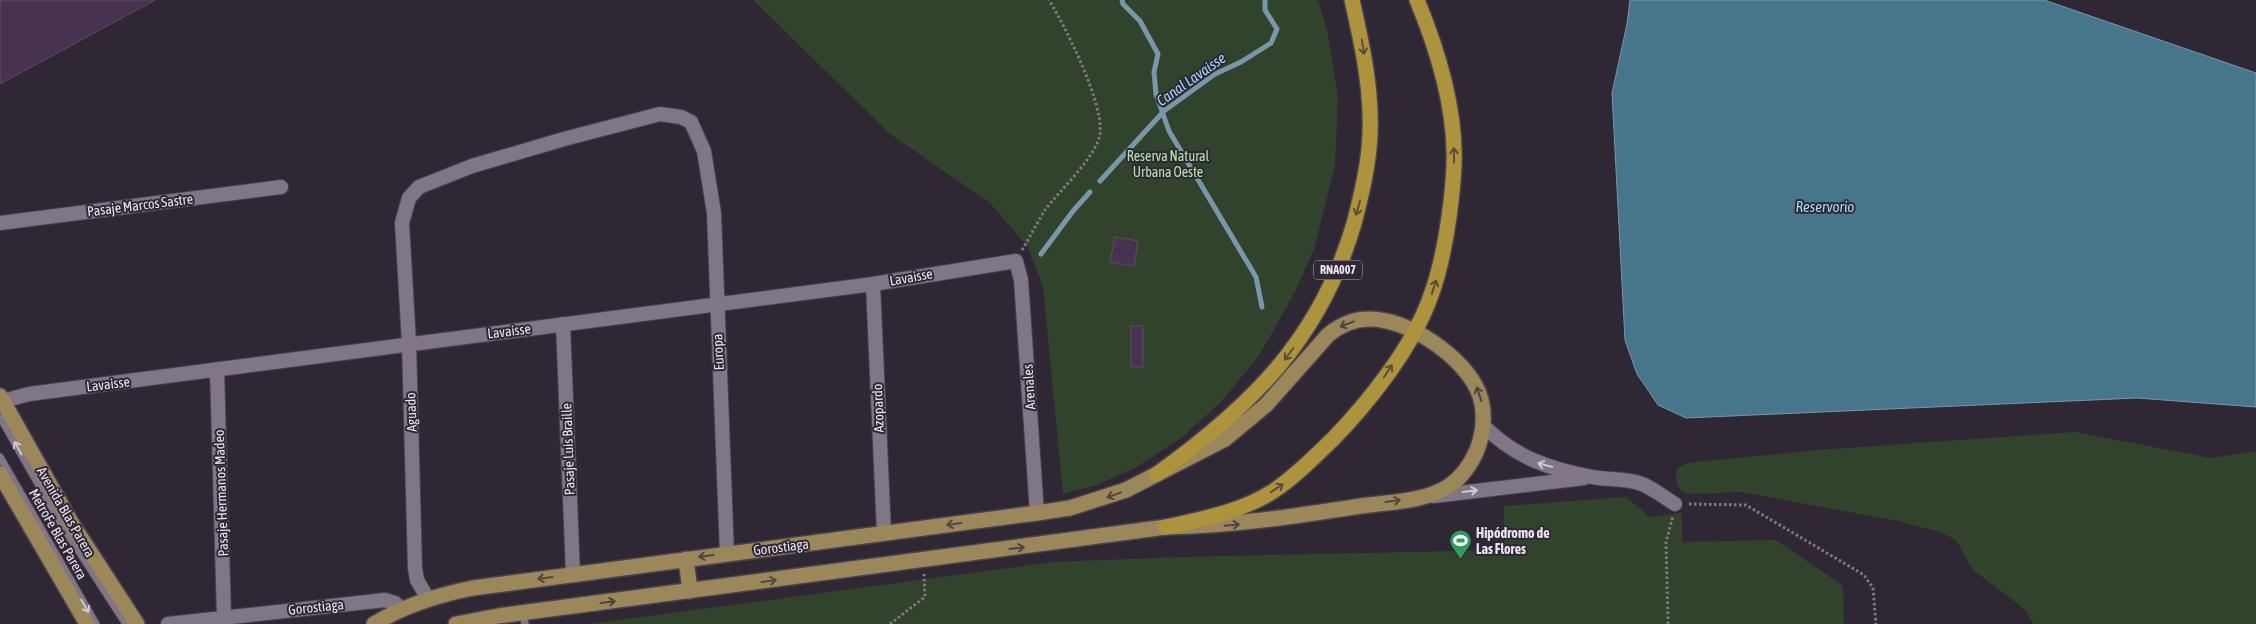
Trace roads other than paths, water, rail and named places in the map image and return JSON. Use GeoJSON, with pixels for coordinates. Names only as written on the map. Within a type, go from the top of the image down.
{"type":"FeatureCollection","features":[{"type":"Feature","properties":{"kind":"highway","name":"RNA007"},"geometry":{"type":"LineString","coordinates":[[1157,474],[1216,430],[1262,386],[1306,330],[1335,277],[1351,233],[1364,188],[1370,134],[1368,86],[1362,41],[1352,0]]}},
{"type":"Feature","properties":{"kind":"highway"},"geometry":{"type":"LineString","coordinates":[[1406,0],[1431,40]]}},
{"type":"Feature","properties":{"kind":"highway"},"geometry":{"type":"LineString","coordinates":[[1166,527],[1231,511],[1271,492],[1290,480],[1309,464],[1352,419],[1379,386],[1415,331],[1430,299],[1439,270],[1445,246],[1454,177],[1452,128],[1441,72],[1417,0]]}},
{"type":"Feature","properties":{"kind":"main road","name":"Gorostiaga"},"geometry":{"type":"LineString","coordinates":[[374,624],[401,609],[428,599],[473,588],[1037,513],[1070,508],[1107,498],[1132,488],[1220,442],[1246,423],[1273,397],[1328,335],[1338,327],[1354,321],[1384,320],[1415,331],[1447,352],[1472,379],[1479,392],[1483,408],[1480,442],[1464,472],[1450,485],[1421,497],[1238,524],[1166,527]]}},
{"type":"Feature","properties":{"kind":"main road","name":"Avenida Blas Parera"},"geometry":{"type":"LineString","coordinates":[[2,399],[72,524],[137,624]]}},
{"type":"Feature","properties":{"kind":"main road"},"geometry":{"type":"LineString","coordinates":[[0,474],[87,624]]}},
{"type":"Feature","properties":{"kind":"main road"},"geometry":{"type":"LineString","coordinates":[[456,624],[524,619],[690,592],[1166,527]]}},
{"type":"Feature","properties":{"kind":"main road"},"geometry":{"type":"LineString","coordinates":[[686,559],[690,592]]}},
{"type":"Feature","properties":{"kind":"street","name":"Europa"},"geometry":{"type":"LineString","coordinates":[[402,223],[409,198],[419,188],[434,180],[472,166],[660,114],[681,117],[691,122],[704,151],[714,213],[727,554]]}},
{"type":"Feature","properties":{"kind":"street","name":"Pasaje Marcos Sastre"},"geometry":{"type":"LineString","coordinates":[[0,223],[281,187]]}},
{"type":"Feature","properties":{"kind":"street","name":"Aguado"},"geometry":{"type":"LineString","coordinates":[[402,223],[409,343],[415,568],[417,580],[428,599]]}},
{"type":"Feature","properties":{"kind":"street","name":"Lavaisse"},"geometry":{"type":"LineString","coordinates":[[2,399],[409,343],[873,284],[1016,261]]}},
{"type":"Feature","properties":{"kind":"street","name":"Arenales"},"geometry":{"type":"LineString","coordinates":[[1016,261],[1021,280],[1037,513]]}},
{"type":"Feature","properties":{"kind":"street","name":"Azopardo"},"geometry":{"type":"LineString","coordinates":[[873,284],[884,533]]}},
{"type":"Feature","properties":{"kind":"street","name":"Pasaje Luis Braille"},"geometry":{"type":"LineString","coordinates":[[563,324],[573,574]]}},
{"type":"Feature","properties":{"kind":"street","name":"Pasaje Hermanos Madeo"},"geometry":{"type":"LineString","coordinates":[[217,370],[224,616]]}},
{"type":"Feature","properties":{"kind":"street"},"geometry":{"type":"LineString","coordinates":[[1483,424],[1494,436],[1518,454],[1540,464],[1592,477],[1642,484],[1675,504]]}},
{"type":"Feature","properties":{"kind":"street"},"geometry":{"type":"LineString","coordinates":[[1421,497],[1592,477]]}},
{"type":"Feature","properties":{"kind":"street","name":"Gorostiaga"},"geometry":{"type":"LineString","coordinates":[[168,624],[224,616],[385,600],[395,603],[401,609]]}},
{"type":"Feature","properties":{"kind":"lane","name":"MetroFe Blas Parera"},"geometry":{"type":"LineString","coordinates":[[0,417],[58,519],[126,624]]}},
{"type":"Feature","properties":{"kind":"lane","name":"MetroFe Blas Parera"},"geometry":{"type":"LineString","coordinates":[[0,457],[96,624]]}},
{"type":"Feature","properties":{"kind":"water","name":"Reservorio"},"geometry":{"type":"Polygon","coordinates":[[[1630,0],[2044,0],[2256,73],[2256,407],[2137,398],[1686,418],[1658,405],[1637,374],[1625,340],[1612,93],[1627,24],[1630,0]]]}},
{"type":"Feature","properties":{"kind":"waterway"},"geometry":{"type":"LineString","coordinates":[[1122,0],[1123,4],[1140,21],[1158,54],[1154,72],[1156,94],[1169,131],[1256,277],[1262,307]]}},
{"type":"Feature","properties":{"kind":"waterway","name":"Canal Lavaisse"},"geometry":{"type":"LineString","coordinates":[[1100,181],[1164,111],[1215,74],[1241,62],[1271,43],[1277,29],[1265,10],[1265,0]]}},
{"type":"Feature","properties":{"kind":"waterway","name":"Canal Lavaisse"},"geometry":{"type":"LineString","coordinates":[[1041,254],[1073,211],[1090,192]]}},
{"type":"Feature","properties":{"kind":"place","name":"Hipódromo de Las Flores"},"geometry":{"type":"Point","coordinates":[1460,560]}},
{"type":"Feature","properties":{"kind":"park label","name":"Reserva Natural Urbana Oeste"},"geometry":{"type":"Point","coordinates":[1168,164]}}]}
